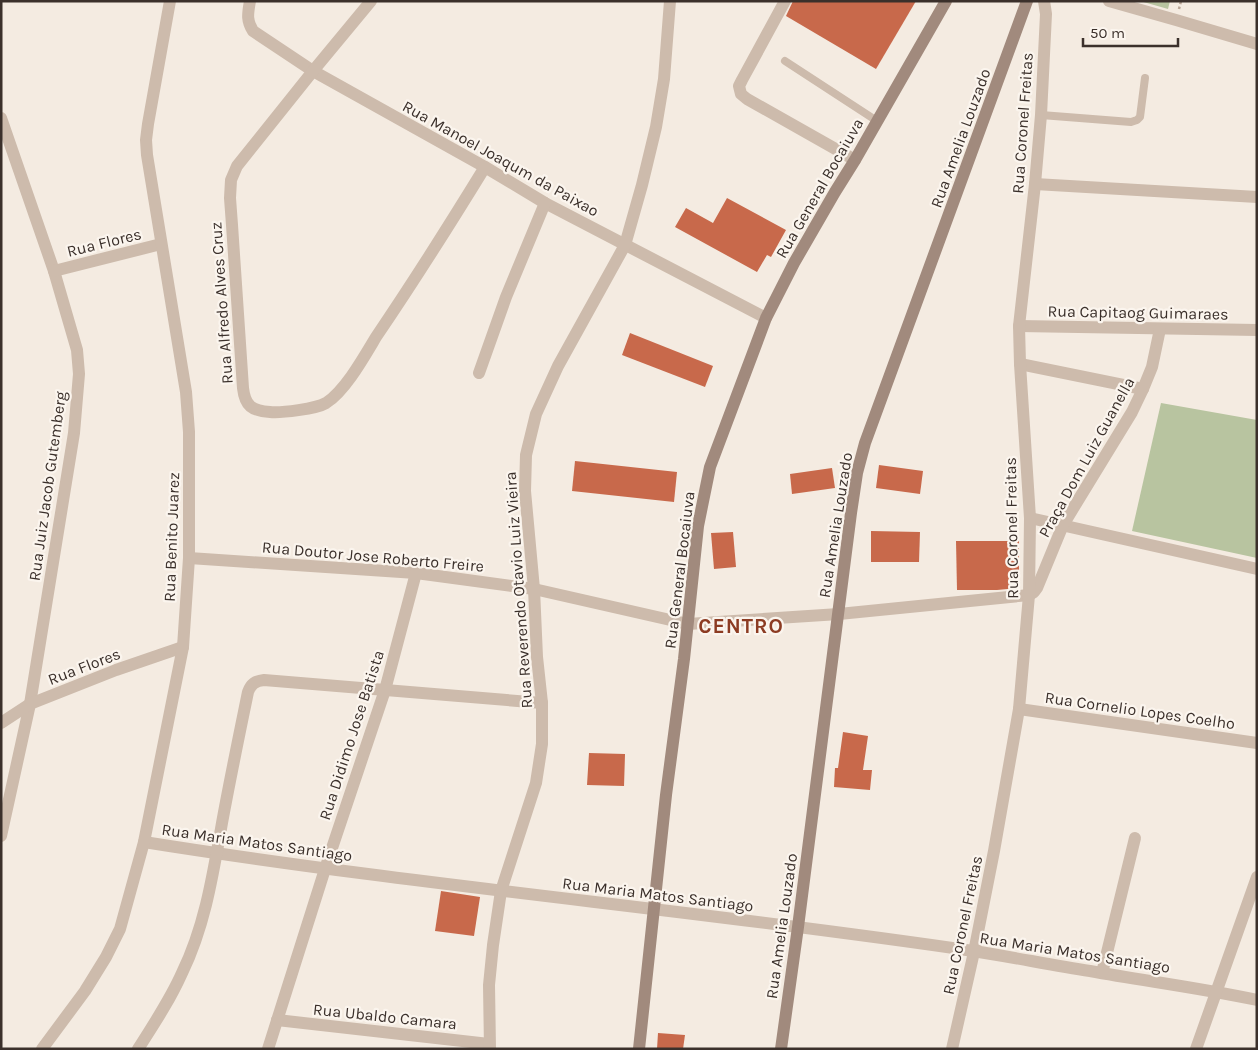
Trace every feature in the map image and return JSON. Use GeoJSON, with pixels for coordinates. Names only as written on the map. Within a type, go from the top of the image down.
{"type":"FeatureCollection","features":[{"type":"Feature","properties":{"kind":"main road","name":"Rua General Bocaiuva"},"geometry":{"type":"LineString","coordinates":[[639,1049],[666,795],[688,624],[698,526],[710,467],[766,318],[794,263],[946,1]]}},
{"type":"Feature","properties":{"kind":"main road","name":"Rua Amelia Louzado"},"geometry":{"type":"LineString","coordinates":[[781,1049],[857,472],[865,443],[1027,1]]}},
{"type":"Feature","properties":{"kind":"street","name":"Rua Benito Juarez"},"geometry":{"type":"LineString","coordinates":[[42,1049],[85,991],[106,957],[120,929],[144,842],[183,647],[189,558],[188,411],[146,140],[170,1]]}},
{"type":"Feature","properties":{"kind":"street","name":"Rua Manoel Joaqum da Paixao"},"geometry":{"type":"LineString","coordinates":[[250,1],[248,23],[252,31],[313,71],[485,167],[545,203],[766,318]]}},
{"type":"Feature","properties":{"kind":"street","name":"Rua Alfredo Alves Cruz"},"geometry":{"type":"LineString","coordinates":[[371,1],[237,166],[231,180],[232,234],[243,388],[244,396],[252,408],[272,413],[311,408],[325,404],[337,393],[353,373],[423,267],[485,167]]}},
{"type":"Feature","properties":{"kind":"street","name":"Rua Reverendo Otavio Luiz Vieira"},"geometry":{"type":"LineString","coordinates":[[490,1046],[489,984],[492,945],[500,891],[536,783],[542,744],[542,704],[525,491],[526,456],[536,414],[558,366],[625,245],[656,127],[664,79],[670,1]]}},
{"type":"Feature","properties":{"kind":"street"},"geometry":{"type":"LineString","coordinates":[[785,1],[739,86],[741,94],[855,160]]}},
{"type":"Feature","properties":{"kind":"street","name":"Rua Coronel Freitas"},"geometry":{"type":"LineString","coordinates":[[952,1049],[994,851],[1019,709],[1029,595],[1030,518],[1019,326],[1041,115],[1046,14],[1044,1]]}},
{"type":"Feature","properties":{"kind":"street"},"geometry":{"type":"LineString","coordinates":[[1109,1],[1257,44]]}},
{"type":"Feature","properties":{"kind":"street","name":"Rua Juiz Jacob Gutemberg"},"geometry":{"type":"LineString","coordinates":[[1,118],[54,271],[77,350],[79,374],[74,432],[30,704],[1,836]]}},
{"type":"Feature","properties":{"kind":"street"},"geometry":{"type":"LineString","coordinates":[[1034,184],[1257,197]]}},
{"type":"Feature","properties":{"kind":"street"},"geometry":{"type":"LineString","coordinates":[[479,373],[503,304],[545,203]]}},
{"type":"Feature","properties":{"kind":"street","name":"Rua Flores"},"geometry":{"type":"LineString","coordinates":[[54,271],[162,244]]}},
{"type":"Feature","properties":{"kind":"street","name":"Rua Capitaog Guimaraes"},"geometry":{"type":"LineString","coordinates":[[1019,326],[1257,330]]}},
{"type":"Feature","properties":{"kind":"street","name":"Praça Dom Luiz Guanella"},"geometry":{"type":"LineString","coordinates":[[1029,595],[1037,588],[1063,525],[1144,389],[1152,367],[1160,329]]}},
{"type":"Feature","properties":{"kind":"street"},"geometry":{"type":"LineString","coordinates":[[1020,364],[1144,389]]}},
{"type":"Feature","properties":{"kind":"street"},"geometry":{"type":"LineString","coordinates":[[1030,518],[1257,569]]}},
{"type":"Feature","properties":{"kind":"street","name":"Rua Doutor Jose Roberto Freire"},"geometry":{"type":"LineString","coordinates":[[189,558],[416,573],[534,589],[688,624],[839,614],[1029,595]]}},
{"type":"Feature","properties":{"kind":"street","name":"Rua Didimo Jose Batista"},"geometry":{"type":"LineString","coordinates":[[268,1049],[325,869],[385,690],[416,573]]}},
{"type":"Feature","properties":{"kind":"street","name":"Rua Flores"},"geometry":{"type":"LineString","coordinates":[[1,723],[30,704],[116,670],[183,647]]}},
{"type":"Feature","properties":{"kind":"street"},"geometry":{"type":"LineString","coordinates":[[138,1049],[164,1008],[182,973],[205,912],[237,745],[248,692],[252,683],[264,680],[542,704]]}},
{"type":"Feature","properties":{"kind":"street","name":"Rua Cornelio Lopes Coelho"},"geometry":{"type":"LineString","coordinates":[[1019,709],[1257,743]]}},
{"type":"Feature","properties":{"kind":"street"},"geometry":{"type":"LineString","coordinates":[[1102,973],[1135,838]]}},
{"type":"Feature","properties":{"kind":"street","name":"Rua Maria Matos Santiago"},"geometry":{"type":"LineString","coordinates":[[144,842],[325,869],[798,927],[974,952],[1216,991],[1257,1000]]}},
{"type":"Feature","properties":{"kind":"street"},"geometry":{"type":"LineString","coordinates":[[1196,1049],[1257,877]]}},
{"type":"Feature","properties":{"kind":"street","name":"Rua Ubaldo Camara"},"geometry":{"type":"LineString","coordinates":[[277,1020],[490,1046]]}},
{"type":"Feature","properties":{"kind":"lane"},"geometry":{"type":"LineString","coordinates":[[785,61],[877,121]]}},
{"type":"Feature","properties":{"kind":"lane"},"geometry":{"type":"LineString","coordinates":[[1041,115],[1131,122],[1137,120],[1140,117],[1145,78]]}},
{"type":"Feature","properties":{"kind":"green space"},"geometry":{"type":"Polygon","coordinates":[[[1140,1],[1170,1],[1168,9],[1140,1]]]}},
{"type":"Feature","properties":{"kind":"green space"},"geometry":{"type":"Polygon","coordinates":[[[1161,403],[1257,420],[1257,558],[1132,531],[1161,403]]]}},
{"type":"Feature","properties":{"kind":"building"},"geometry":{"type":"Polygon","coordinates":[[[793,1],[916,1],[876,69],[786,16],[793,1]]]}},
{"type":"Feature","properties":{"kind":"building"},"geometry":{"type":"Polygon","coordinates":[[[727,198],[786,230],[771,257],[767,255],[757,272],[675,227],[686,208],[713,223],[727,198]]]}},
{"type":"Feature","properties":{"kind":"building"},"geometry":{"type":"Polygon","coordinates":[[[630,333],[713,366],[705,387],[622,355],[630,333]]]}},
{"type":"Feature","properties":{"kind":"building"},"geometry":{"type":"Polygon","coordinates":[[[575,461],[677,472],[674,502],[572,491],[575,461]]]}},
{"type":"Feature","properties":{"kind":"building"},"geometry":{"type":"Polygon","coordinates":[[[879,465],[923,471],[920,494],[876,488],[879,465]]]}},
{"type":"Feature","properties":{"kind":"building"},"geometry":{"type":"Polygon","coordinates":[[[832,468],[835,488],[792,494],[790,474],[832,468]]]}},
{"type":"Feature","properties":{"kind":"building"},"geometry":{"type":"Polygon","coordinates":[[[871,531],[920,532],[919,562],[871,562],[871,531]]]}},
{"type":"Feature","properties":{"kind":"building"},"geometry":{"type":"Polygon","coordinates":[[[733,532],[736,567],[714,569],[711,533],[733,532]]]}},
{"type":"Feature","properties":{"kind":"building"},"geometry":{"type":"Polygon","coordinates":[[[956,541],[1019,541],[1019,588],[957,590],[956,541]]]}},
{"type":"Feature","properties":{"kind":"building"},"geometry":{"type":"Polygon","coordinates":[[[843,732],[868,736],[863,770],[872,770],[870,790],[834,787],[835,768],[838,768],[843,732]]]}},
{"type":"Feature","properties":{"kind":"building"},"geometry":{"type":"Polygon","coordinates":[[[589,753],[625,754],[624,786],[587,785],[589,753]]]}},
{"type":"Feature","properties":{"kind":"building"},"geometry":{"type":"Polygon","coordinates":[[[441,891],[480,897],[474,936],[435,931],[441,891]]]}},
{"type":"Feature","properties":{"kind":"building"},"geometry":{"type":"Polygon","coordinates":[[[658,1033],[685,1035],[683,1049],[657,1049],[658,1033]]]}},
{"type":"Feature","properties":{"kind":"district","name":"CENTRO"},"geometry":{"type":"Point","coordinates":[741,626]}}]}
